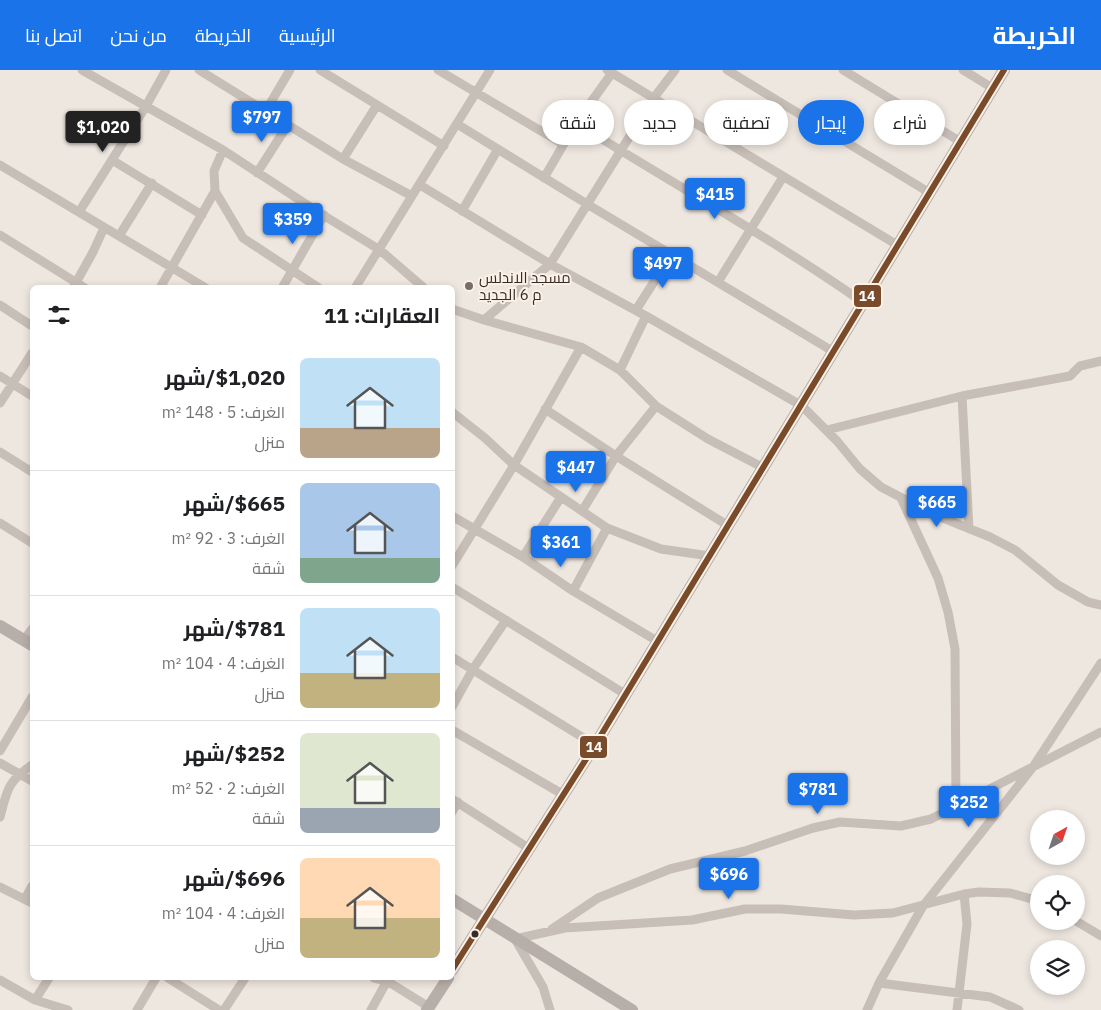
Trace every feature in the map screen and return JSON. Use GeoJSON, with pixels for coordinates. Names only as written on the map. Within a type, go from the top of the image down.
{"type":"FeatureCollection","features":[{"type":"Feature","properties":{"kind":"street"},"geometry":{"type":"LineString","coordinates":[[82,70],[223,150],[380,250],[421,285]]}},
{"type":"Feature","properties":{"kind":"street"},"geometry":{"type":"LineString","coordinates":[[79,212],[146,106],[166,70]]}},
{"type":"Feature","properties":{"kind":"street"},"geometry":{"type":"LineString","coordinates":[[199,70],[287,126],[412,196]]}},
{"type":"Feature","properties":{"kind":"street"},"geometry":{"type":"LineString","coordinates":[[265,112],[290,70]]}},
{"type":"Feature","properties":{"kind":"street"},"geometry":{"type":"LineString","coordinates":[[320,70],[444,146]]}},
{"type":"Feature","properties":{"kind":"street"},"geometry":{"type":"LineString","coordinates":[[438,70],[542,132]]}},
{"type":"Feature","properties":{"kind":"street"},"geometry":{"type":"LineString","coordinates":[[357,285],[490,70]]}},
{"type":"Feature","properties":{"kind":"street"},"geometry":{"type":"LineString","coordinates":[[484,320],[550,264],[653,99],[675,70]]}},
{"type":"Feature","properties":{"kind":"street"},"geometry":{"type":"LineString","coordinates":[[728,70],[930,193]]}},
{"type":"Feature","properties":{"kind":"street"},"geometry":{"type":"LineString","coordinates":[[843,70],[961,142]]}},
{"type":"Feature","properties":{"kind":"street"},"geometry":{"type":"LineString","coordinates":[[963,70],[994,89]]}},
{"type":"Feature","properties":{"kind":"street"},"geometry":{"type":"LineString","coordinates":[[455,965],[595,745],[1004,70]]}},
{"type":"Feature","properties":{"kind":"street"},"geometry":{"type":"LineString","coordinates":[[591,100],[610,72],[899,246]]}},
{"type":"Feature","properties":{"kind":"street"},"geometry":{"type":"LineString","coordinates":[[343,159],[377,105]]}},
{"type":"Feature","properties":{"kind":"street"},"geometry":{"type":"LineString","coordinates":[[457,124],[834,352]]}},
{"type":"Feature","properties":{"kind":"street"},"geometry":{"type":"LineString","coordinates":[[257,173],[287,126]]}},
{"type":"Feature","properties":{"kind":"street"},"geometry":{"type":"LineString","coordinates":[[544,178],[562,145]]}},
{"type":"Feature","properties":{"kind":"street"},"geometry":{"type":"LineString","coordinates":[[611,145],[751,228],[864,302]]}},
{"type":"Feature","properties":{"kind":"street"},"geometry":{"type":"LineString","coordinates":[[462,211],[498,149]]}},
{"type":"Feature","properties":{"kind":"street"},"geometry":{"type":"LineString","coordinates":[[223,150],[214,171],[215,192],[243,238],[314,285]]}},
{"type":"Feature","properties":{"kind":"street"},"geometry":{"type":"LineString","coordinates":[[112,160],[202,214]]}},
{"type":"Feature","properties":{"kind":"street"},"geometry":{"type":"LineString","coordinates":[[0,165],[201,285]]}},
{"type":"Feature","properties":{"kind":"street"},"geometry":{"type":"LineString","coordinates":[[718,282],[783,177]]}},
{"type":"Feature","properties":{"kind":"street"},"geometry":{"type":"LineString","coordinates":[[119,236],[152,183]]}},
{"type":"Feature","properties":{"kind":"street"},"geometry":{"type":"LineString","coordinates":[[420,185],[550,264],[636,310],[802,406],[817,423],[827,430],[860,469],[881,487],[901,498],[1016,550],[1058,585],[1088,602],[1101,605]]}},
{"type":"Feature","properties":{"kind":"street"},"geometry":{"type":"LineString","coordinates":[[162,285],[215,192]]}},
{"type":"Feature","properties":{"kind":"street"},"geometry":{"type":"LineString","coordinates":[[284,285],[324,215]]}},
{"type":"Feature","properties":{"kind":"street"},"geometry":{"type":"LineString","coordinates":[[0,235],[74,285],[104,228]]}},
{"type":"Feature","properties":{"kind":"street"},"geometry":{"type":"LineString","coordinates":[[636,310],[671,255]]}},
{"type":"Feature","properties":{"kind":"street"},"geometry":{"type":"LineString","coordinates":[[0,305],[30,325]]}},
{"type":"Feature","properties":{"kind":"street"},"geometry":{"type":"LineString","coordinates":[[455,310],[581,347],[620,370],[656,406],[708,439],[764,468]]}},
{"type":"Feature","properties":{"kind":"street"},"geometry":{"type":"LineString","coordinates":[[620,370],[646,316]]}},
{"type":"Feature","properties":{"kind":"street"},"geometry":{"type":"LineString","coordinates":[[455,561],[514,465],[581,347]]}},
{"type":"Feature","properties":{"kind":"street"},"geometry":{"type":"LineString","coordinates":[[0,404],[30,356]]}},
{"type":"Feature","properties":{"kind":"street"},"geometry":{"type":"LineString","coordinates":[[827,430],[962,396],[1070,376],[1080,366],[1101,361]]}},
{"type":"Feature","properties":{"kind":"street"},"geometry":{"type":"LineString","coordinates":[[0,376],[30,395]]}},
{"type":"Feature","properties":{"kind":"street"},"geometry":{"type":"LineString","coordinates":[[962,396],[969,529]]}},
{"type":"Feature","properties":{"kind":"street"},"geometry":{"type":"LineString","coordinates":[[582,511],[616,456],[656,406]]}},
{"type":"Feature","properties":{"kind":"street"},"geometry":{"type":"LineString","coordinates":[[546,409],[616,456],[727,525]]}},
{"type":"Feature","properties":{"kind":"street"},"geometry":{"type":"LineString","coordinates":[[455,414],[485,438],[514,465],[607,528],[661,549],[710,556]]}},
{"type":"Feature","properties":{"kind":"street"},"geometry":{"type":"LineString","coordinates":[[0,452],[30,471]]}},
{"type":"Feature","properties":{"kind":"street"},"geometry":{"type":"LineString","coordinates":[[523,556],[561,497]]}},
{"type":"Feature","properties":{"kind":"street"},"geometry":{"type":"LineString","coordinates":[[901,498],[938,578],[948,612],[955,649],[956,805]]}},
{"type":"Feature","properties":{"kind":"street"},"geometry":{"type":"LineString","coordinates":[[455,518],[523,556],[573,590],[657,641]]}},
{"type":"Feature","properties":{"kind":"street"},"geometry":{"type":"LineString","coordinates":[[0,523],[30,542]]}},
{"type":"Feature","properties":{"kind":"street"},"geometry":{"type":"LineString","coordinates":[[573,590],[607,528]]}},
{"type":"Feature","properties":{"kind":"street"},"geometry":{"type":"LineString","coordinates":[[455,589],[625,694]]}},
{"type":"Feature","properties":{"kind":"street"},"geometry":{"type":"LineString","coordinates":[[455,702],[473,669],[506,620]]}},
{"type":"Feature","properties":{"kind":"street"},"geometry":{"type":"LineString","coordinates":[[0,626],[28,643]]}},
{"type":"Feature","properties":{"kind":"street"},"geometry":{"type":"LineString","coordinates":[[455,659],[595,745]]}},
{"type":"Feature","properties":{"kind":"street"},"geometry":{"type":"LineString","coordinates":[[867,1010],[879,983],[923,906],[1033,767],[1101,663]]}},
{"type":"Feature","properties":{"kind":"street"},"geometry":{"type":"LineString","coordinates":[[0,751],[30,700]]}},
{"type":"Feature","properties":{"kind":"street"},"geometry":{"type":"LineString","coordinates":[[455,732],[564,795]]}},
{"type":"Feature","properties":{"kind":"street"},"geometry":{"type":"LineString","coordinates":[[547,932],[598,898],[670,869],[745,851],[813,828],[840,822],[901,826],[932,819],[1101,732]]}},
{"type":"Feature","properties":{"kind":"street"},"geometry":{"type":"LineString","coordinates":[[0,763],[30,781]]}},
{"type":"Feature","properties":{"kind":"street"},"geometry":{"type":"LineString","coordinates":[[0,817],[12,782],[30,766]]}},
{"type":"Feature","properties":{"kind":"street"},"geometry":{"type":"LineString","coordinates":[[455,801],[530,850]]}},
{"type":"Feature","properties":{"kind":"street"},"geometry":{"type":"LineString","coordinates":[[0,887],[28,901]]}},
{"type":"Feature","properties":{"kind":"street"},"geometry":{"type":"LineString","coordinates":[[515,939],[565,928],[692,920],[745,910],[781,909],[854,915],[893,913],[964,894],[979,892],[1010,893],[1030,899]]}},
{"type":"Feature","properties":{"kind":"street"},"geometry":{"type":"LineString","coordinates":[[957,1010],[967,924],[964,894]]}},
{"type":"Feature","properties":{"kind":"street"},"geometry":{"type":"LineString","coordinates":[[455,901],[632,1010]]}},
{"type":"Feature","properties":{"kind":"street"},"geometry":{"type":"LineString","coordinates":[[1085,926],[1101,936]]}},
{"type":"Feature","properties":{"kind":"street"},"geometry":{"type":"LineString","coordinates":[[515,939],[543,986],[550,1010]]}},
{"type":"Feature","properties":{"kind":"street"},"geometry":{"type":"LineString","coordinates":[[0,980],[35,1000],[68,1010]]}},
{"type":"Feature","properties":{"kind":"street"},"geometry":{"type":"LineString","coordinates":[[35,1000],[47,980]]}},
{"type":"Feature","properties":{"kind":"street"},"geometry":{"type":"LineString","coordinates":[[137,1010],[155,980]]}},
{"type":"Feature","properties":{"kind":"street"},"geometry":{"type":"LineString","coordinates":[[171,980],[219,1010]]}},
{"type":"Feature","properties":{"kind":"street"},"geometry":{"type":"LineString","coordinates":[[224,1010],[244,980]]}},
{"type":"Feature","properties":{"kind":"street"},"geometry":{"type":"LineString","coordinates":[[371,1010],[387,980],[428,1008],[447,980]]}},
{"type":"Feature","properties":{"kind":"street"},"geometry":{"type":"LineString","coordinates":[[879,983],[990,997],[1019,1010]]}},
{"type":"Feature","properties":{"kind":"transit line","name":"14"},"geometry":{"type":"LineString","coordinates":[[455,965],[595,745],[1004,70]]}},
{"type":"Feature","properties":{"kind":"place","name":"مسجد الاندلس م 6 الجديد"},"geometry":{"type":"Point","coordinates":[469,286]}}]}
